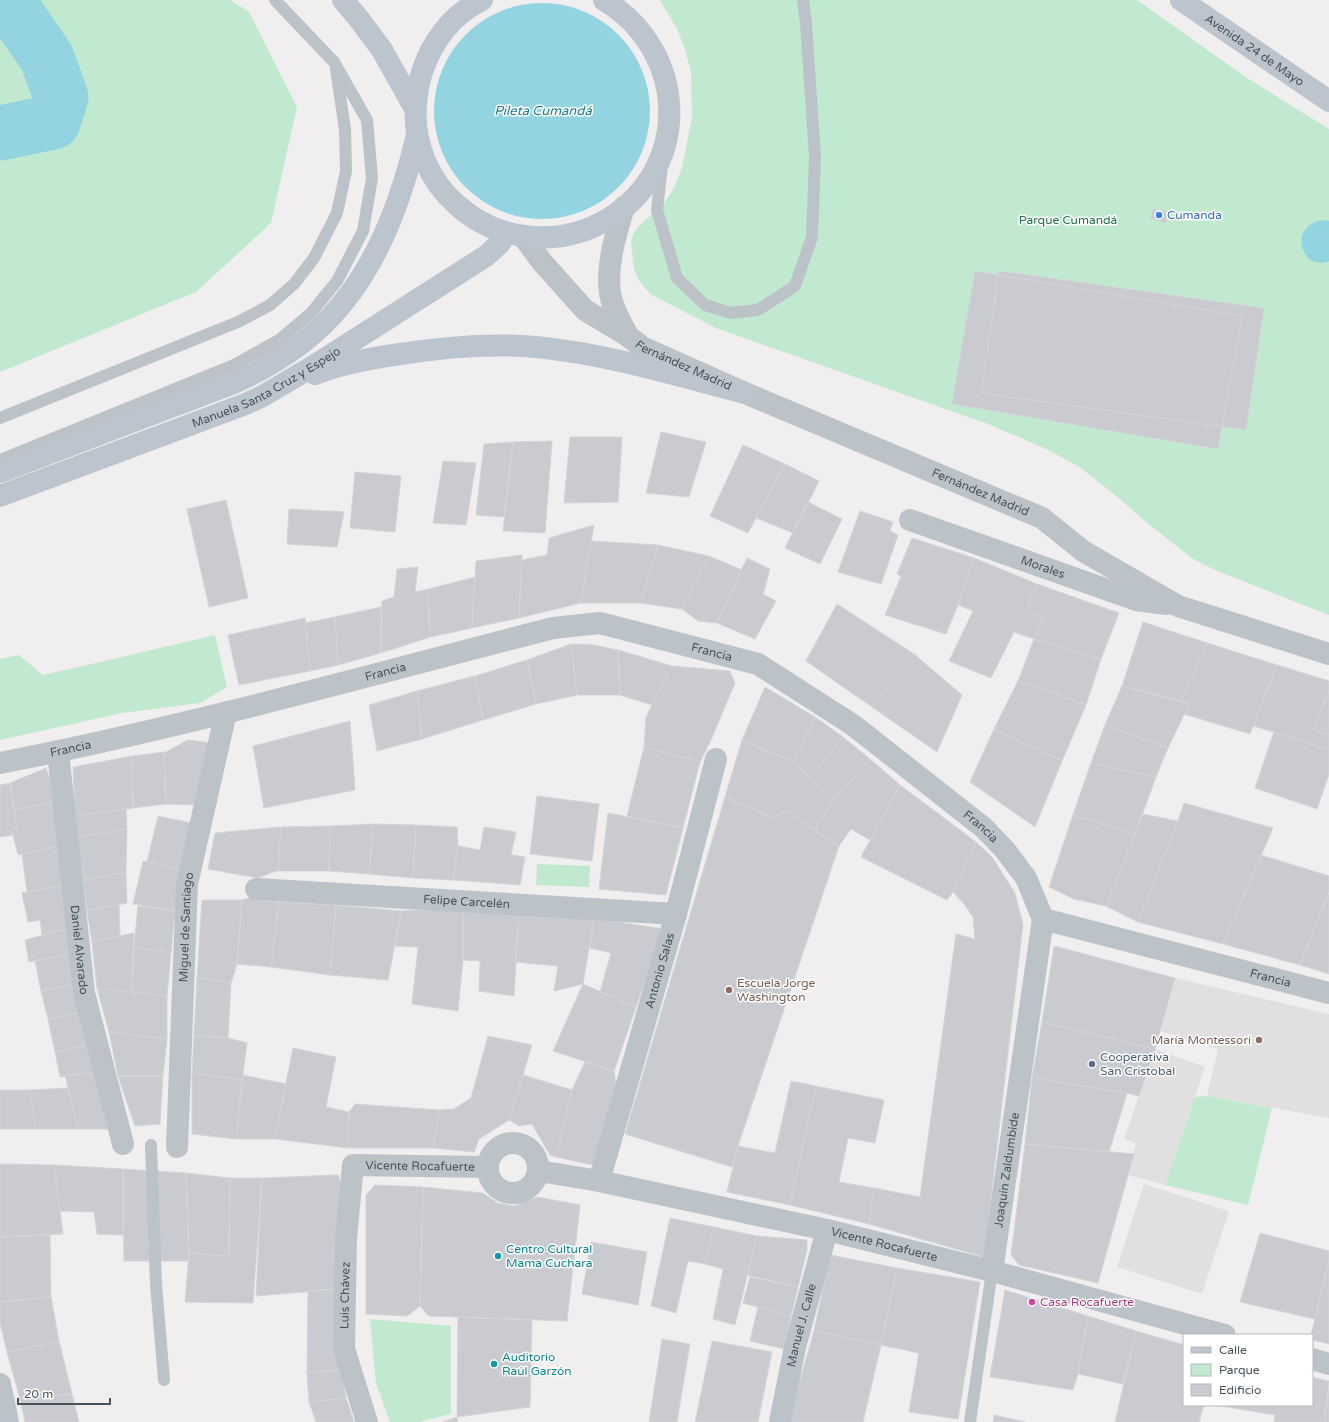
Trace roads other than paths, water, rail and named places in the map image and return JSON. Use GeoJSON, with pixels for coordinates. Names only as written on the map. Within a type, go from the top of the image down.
{"type":"FeatureCollection","features":[{"type":"Feature","properties":{"kind":"main road"},"geometry":{"type":"LineString","coordinates":[[343,0],[382,50],[415,109]]}},
{"type":"Feature","properties":{"kind":"main road"},"geometry":{"type":"LineString","coordinates":[[482,0],[457,17],[448,27],[433,48],[422,71],[416,96],[415,109],[417,134],[422,153],[429,170],[448,196],[462,210],[472,217],[483,224],[515,235],[547,238],[582,231],[604,221],[624,207],[641,190],[648,180],[664,147],[668,124],[669,100],[661,66],[644,35],[615,4]]}},
{"type":"Feature","properties":{"kind":"main road","name":"Avenida 24 de Mayo"},"geometry":{"type":"LineString","coordinates":[[1181,0],[1329,101]]}},
{"type":"Feature","properties":{"kind":"main road","name":"Manuela Santa Cruz y Espejo"},"geometry":{"type":"LineString","coordinates":[[0,472],[234,383],[268,366],[303,342],[327,320],[342,303],[377,252],[401,195],[417,134]]}},
{"type":"Feature","properties":{"kind":"main road","name":"Manuela Santa Cruz y Espejo"},"geometry":{"type":"LineString","coordinates":[[0,496],[261,397],[312,367],[486,256],[499,244],[515,235]]}},
{"type":"Feature","properties":{"kind":"main road"},"geometry":{"type":"LineString","coordinates":[[261,397],[320,372],[348,364],[376,358],[438,349],[490,346],[536,347],[583,354],[629,363],[745,394]]}},
{"type":"Feature","properties":{"kind":"street","name":"Fernández Madrid"},"geometry":{"type":"LineString","coordinates":[[624,207],[612,252],[610,293],[619,318],[628,336]]}},
{"type":"Feature","properties":{"kind":"street","name":"Fernández Madrid"},"geometry":{"type":"LineString","coordinates":[[515,235],[542,262],[585,310],[628,336],[642,347],[745,394],[1042,518],[1083,550],[1178,606],[1329,654]]}},
{"type":"Feature","properties":{"kind":"street","name":"Morales"},"geometry":{"type":"LineString","coordinates":[[910,520],[1136,600],[1178,606]]}},
{"type":"Feature","properties":{"kind":"street","name":"Francia"},"geometry":{"type":"LineString","coordinates":[[0,763],[58,752],[226,712],[553,628],[600,624],[758,664],[853,725],[984,828],[1005,850],[1026,878],[1043,919],[1329,993]]}},
{"type":"Feature","properties":{"kind":"street","name":"Miguel de Santiago"},"geometry":{"type":"LineString","coordinates":[[177,1147],[187,884],[226,712]]}},
{"type":"Feature","properties":{"kind":"street","name":"Daniel Alvarado"},"geometry":{"type":"LineString","coordinates":[[58,752],[84,993],[123,1144]]}},
{"type":"Feature","properties":{"kind":"street","name":"Antonio Salas"},"geometry":{"type":"LineString","coordinates":[[599,1181],[676,914],[716,759]]}},
{"type":"Feature","properties":{"kind":"street","name":"Felipe Carcelén"},"geometry":{"type":"LineString","coordinates":[[256,889],[676,914]]}},
{"type":"Feature","properties":{"kind":"street","name":"Joaquín Zaldumbide"},"geometry":{"type":"LineString","coordinates":[[992,1271],[1043,919]]}},
{"type":"Feature","properties":{"kind":"street","name":"Vicente Rocafuerte"},"geometry":{"type":"LineString","coordinates":[[515,1142],[526,1145],[533,1151],[538,1160],[539,1171],[536,1180],[530,1187],[521,1192],[511,1193],[494,1185],[489,1177],[487,1167],[490,1157],[496,1148],[505,1143],[515,1142]]}},
{"type":"Feature","properties":{"kind":"street","name":"Vicente Rocafuerte"},"geometry":{"type":"LineString","coordinates":[[354,1165],[487,1167]]}},
{"type":"Feature","properties":{"kind":"street","name":"Luis Chávez"},"geometry":{"type":"LineString","coordinates":[[354,1165],[346,1238],[344,1349],[367,1422]]}},
{"type":"Feature","properties":{"kind":"street","name":"Vicente Rocafuerte"},"geometry":{"type":"LineString","coordinates":[[539,1171],[599,1181],[827,1230],[992,1271],[1221,1334]]}},
{"type":"Feature","properties":{"kind":"street","name":"Manuel J. Calle"},"geometry":{"type":"LineString","coordinates":[[780,1422],[796,1347],[827,1230]]}},
{"type":"Feature","properties":{"kind":"street"},"geometry":{"type":"LineString","coordinates":[[1313,1359],[1329,1364]]}},
{"type":"Feature","properties":{"kind":"street"},"geometry":{"type":"LineString","coordinates":[[0,1384],[8,1422]]}},
{"type":"Feature","properties":{"kind":"lane"},"geometry":{"type":"LineString","coordinates":[[0,460],[234,365],[279,340],[311,313],[337,281],[363,232],[372,178],[367,120],[334,62],[275,0]]}},
{"type":"Feature","properties":{"kind":"lane"},"geometry":{"type":"LineString","coordinates":[[664,147],[657,210],[677,278],[705,305],[730,313],[758,310],[795,286],[812,236],[816,156],[803,0]]}},
{"type":"Feature","properties":{"kind":"lane"},"geometry":{"type":"LineString","coordinates":[[0,418],[238,322],[270,306],[294,284],[314,258],[336,213],[346,171],[345,129],[334,62]]}},
{"type":"Feature","properties":{"kind":"lane"},"geometry":{"type":"LineString","coordinates":[[151,1145],[156,1284],[164,1380]]}},
{"type":"Feature","properties":{"kind":"lane","name":"Joaquín Zaldumbide"},"geometry":{"type":"LineString","coordinates":[[970,1422],[992,1271]]}},
{"type":"Feature","properties":{"kind":"water","name":"Pileta Cumandá"},"geometry":{"type":"Polygon","coordinates":[[[542,3],[563,5],[593,16],[618,35],[637,60],[648,90],[650,111],[648,132],[637,162],[618,187],[593,206],[563,217],[542,219],[521,217],[491,206],[466,187],[447,162],[436,132],[434,111],[436,90],[447,60],[466,35],[491,16],[521,5],[542,3]]]}},
{"type":"Feature","properties":{"kind":"water"},"geometry":{"type":"Polygon","coordinates":[[[1321,220],[1329,221],[1329,261],[1320,263],[1312,260],[1306,255],[1302,248],[1301,239],[1304,231],[1310,225],[1321,220]]]}},
{"type":"Feature","properties":{"kind":"waterway"},"geometry":{"type":"LineString","coordinates":[[0,133],[53,122],[61,97],[47,58],[7,0]]}},
{"type":"Feature","properties":{"kind":"place","name":"Cumanda"},"geometry":{"type":"Point","coordinates":[1159,215]}},
{"type":"Feature","properties":{"kind":"place","name":"Escuela Jorge Washington"},"geometry":{"type":"Point","coordinates":[729,990]}},
{"type":"Feature","properties":{"kind":"place","name":"María Montessori"},"geometry":{"type":"Point","coordinates":[1259,1040]}},
{"type":"Feature","properties":{"kind":"place","name":"Cooperativa San Cristobal"},"geometry":{"type":"Point","coordinates":[1092,1064]}},
{"type":"Feature","properties":{"kind":"place","name":"Centro Cultural Mama Cuchara"},"geometry":{"type":"Point","coordinates":[498,1256]}},
{"type":"Feature","properties":{"kind":"place","name":"Casa Rocafuerte"},"geometry":{"type":"Point","coordinates":[1032,1302]}},
{"type":"Feature","properties":{"kind":"place","name":"Auditorio Raúl Garzón"},"geometry":{"type":"Point","coordinates":[494,1364]}},
{"type":"Feature","properties":{"kind":"park label","name":"Parque Cumandá"},"geometry":{"type":"Point","coordinates":[1068,220]}}]}
